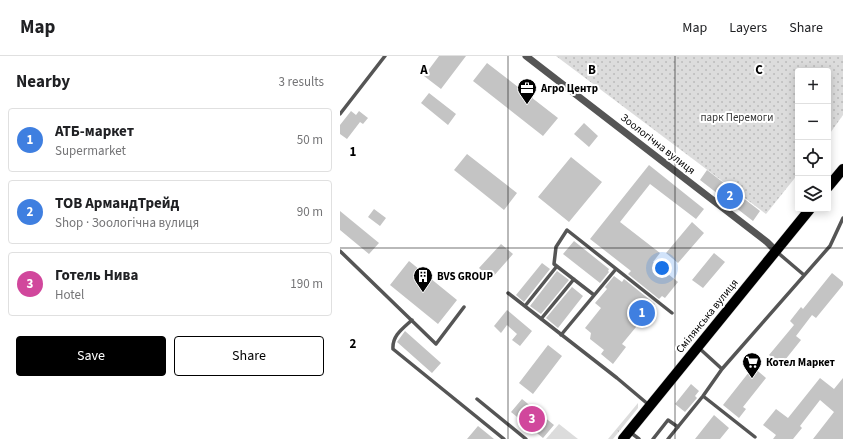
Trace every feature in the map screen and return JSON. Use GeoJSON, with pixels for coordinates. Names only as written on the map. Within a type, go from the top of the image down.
{"type":"FeatureCollection","features":[{"type":"Feature","properties":{"kind":"main road"},"geometry":{"type":"LineString","coordinates":[[831,183],[843,169]]}},
{"type":"Feature","properties":{"kind":"main road","name":"Смілянська вулиця"},"geometry":{"type":"LineString","coordinates":[[626,435],[808,212]]}},
{"type":"Feature","properties":{"kind":"street","name":"Зоологічна вулиця"},"geometry":{"type":"LineString","coordinates":[[526,56],[776,251]]}},
{"type":"Feature","properties":{"kind":"lane"},"geometry":{"type":"LineString","coordinates":[[340,114],[386,56]]}},
{"type":"Feature","properties":{"kind":"lane"},"geometry":{"type":"LineString","coordinates":[[668,439],[703,396],[722,369],[830,246],[843,218]]}},
{"type":"Feature","properties":{"kind":"lane"},"geometry":{"type":"LineString","coordinates":[[594,295],[554,264],[556,247],[567,230],[672,313]]}},
{"type":"Feature","properties":{"kind":"lane"},"geometry":{"type":"LineString","coordinates":[[340,251],[436,344],[464,307]]}},
{"type":"Feature","properties":{"kind":"lane"},"geometry":{"type":"LineString","coordinates":[[776,251],[804,275]]}},
{"type":"Feature","properties":{"kind":"lane"},"geometry":{"type":"LineString","coordinates":[[525,306],[557,266]]}},
{"type":"Feature","properties":{"kind":"lane"},"geometry":{"type":"LineString","coordinates":[[562,335],[616,269]]}},
{"type":"Feature","properties":{"kind":"lane"},"geometry":{"type":"LineString","coordinates":[[542,319],[574,279]]}},
{"type":"Feature","properties":{"kind":"lane"},"geometry":{"type":"LineString","coordinates":[[508,293],[618,378],[650,406]]}},
{"type":"Feature","properties":{"kind":"lane"},"geometry":{"type":"LineString","coordinates":[[412,320],[392,341],[392,349],[504,439]]}},
{"type":"Feature","properties":{"kind":"lane"},"geometry":{"type":"LineString","coordinates":[[698,347],[722,369]]}},
{"type":"Feature","properties":{"kind":"lane"},"geometry":{"type":"LineString","coordinates":[[703,396],[755,437]]}},
{"type":"Feature","properties":{"kind":"lane"},"geometry":{"type":"LineString","coordinates":[[477,399],[526,439]]}},
{"type":"Feature","properties":{"kind":"lane"},"geometry":{"type":"LineString","coordinates":[[652,439],[668,420],[678,427]]}},
{"type":"Feature","properties":{"kind":"lane"},"geometry":{"type":"LineString","coordinates":[[626,435],[639,439]]}},
{"type":"Feature","properties":{"kind":"green space","name":"парк Перемоги"},"geometry":{"type":"Polygon","coordinates":[[[556,56],[843,56],[843,115],[831,132],[831,68],[795,68],[795,178],[766,214],[556,56]]]}},
{"type":"Feature","properties":{"kind":"green space"},"geometry":{"type":"Polygon","coordinates":[[[638,403],[638,408],[613,439],[608,439],[638,403]]]}},
{"type":"Feature","properties":{"kind":"green space"},"geometry":{"type":"Polygon","coordinates":[[[559,424],[578,439],[546,439],[559,424]]]}},
{"type":"Feature","properties":{"kind":"building"},"geometry":{"type":"Polygon","coordinates":[[[439,56],[466,56],[441,89],[424,76],[439,56]]]}},
{"type":"Feature","properties":{"kind":"building"},"geometry":{"type":"Polygon","coordinates":[[[487,63],[558,118],[543,136],[473,81],[487,63]]]}},
{"type":"Feature","properties":{"kind":"building"},"geometry":{"type":"Polygon","coordinates":[[[429,93],[456,114],[448,125],[421,103],[429,93]]]}},
{"type":"Feature","properties":{"kind":"building"},"geometry":{"type":"Polygon","coordinates":[[[351,111],[356,115],[359,111],[368,118],[363,124],[360,122],[347,139],[340,134],[340,125],[351,111]]]}},
{"type":"Feature","properties":{"kind":"building"},"geometry":{"type":"Polygon","coordinates":[[[584,123],[598,136],[589,147],[574,134],[584,123]]]}},
{"type":"Feature","properties":{"kind":"building"},"geometry":{"type":"Polygon","coordinates":[[[467,154],[517,193],[504,210],[454,170],[467,154]]]}},
{"type":"Feature","properties":{"kind":"building"},"geometry":{"type":"Polygon","coordinates":[[[571,157],[602,182],[569,222],[538,197],[571,157]]]}},
{"type":"Feature","properties":{"kind":"building"},"geometry":{"type":"Polygon","coordinates":[[[649,165],[704,209],[696,219],[650,184],[620,222],[660,253],[653,262],[678,282],[665,298],[662,296],[659,299],[628,274],[631,271],[590,239],[649,165]]]}},
{"type":"Feature","properties":{"kind":"building"},"geometry":{"type":"Polygon","coordinates":[[[707,170],[760,211],[753,221],[700,180],[707,170]]]}},
{"type":"Feature","properties":{"kind":"building"},"geometry":{"type":"Polygon","coordinates":[[[374,209],[386,218],[380,226],[368,217],[374,209]]]}},
{"type":"Feature","properties":{"kind":"building"},"geometry":{"type":"Polygon","coordinates":[[[340,211],[379,243],[369,254],[340,230],[340,211]]]}},
{"type":"Feature","properties":{"kind":"building"},"geometry":{"type":"Polygon","coordinates":[[[692,222],[704,233],[678,263],[666,253],[692,222]]]}},
{"type":"Feature","properties":{"kind":"building"},"geometry":{"type":"Polygon","coordinates":[[[574,241],[609,269],[609,272],[600,283],[563,254],[574,241]]]}},
{"type":"Feature","properties":{"kind":"building"},"geometry":{"type":"Polygon","coordinates":[[[501,244],[513,254],[491,279],[479,268],[501,244]]]}},
{"type":"Feature","properties":{"kind":"building"},"geometry":{"type":"Polygon","coordinates":[[[714,253],[725,262],[703,288],[692,280],[714,253]]]}},
{"type":"Feature","properties":{"kind":"building","name":"BVS GROUP"},"geometry":{"type":"Polygon","coordinates":[[[409,261],[457,300],[438,324],[390,285],[409,261]]]}},
{"type":"Feature","properties":{"kind":"building"},"geometry":{"type":"Polygon","coordinates":[[[542,263],[550,269],[524,302],[516,295],[542,263]]]}},
{"type":"Feature","properties":{"kind":"building"},"geometry":{"type":"Polygon","coordinates":[[[557,271],[569,280],[541,314],[530,306],[557,271]]]}},
{"type":"Feature","properties":{"kind":"building"},"geometry":{"type":"Polygon","coordinates":[[[832,273],[843,282],[843,285],[816,318],[812,315],[796,336],[801,340],[781,365],[769,355],[794,325],[790,321],[801,307],[803,309],[832,273]]]}},
{"type":"Feature","properties":{"kind":"building"},"geometry":{"type":"Polygon","coordinates":[[[614,276],[622,282],[624,279],[655,304],[622,344],[626,347],[613,364],[601,354],[604,350],[590,339],[591,333],[585,328],[601,308],[595,303],[607,289],[605,287],[614,276]]]}},
{"type":"Feature","properties":{"kind":"building"},"geometry":{"type":"Polygon","coordinates":[[[572,287],[583,296],[558,328],[546,318],[572,287]]]}},
{"type":"Feature","properties":{"kind":"building"},"geometry":{"type":"Polygon","coordinates":[[[507,310],[532,331],[520,346],[512,340],[517,334],[507,325],[501,333],[494,326],[507,310]]]}},
{"type":"Feature","properties":{"kind":"building"},"geometry":{"type":"Polygon","coordinates":[[[405,331],[441,363],[432,373],[397,342],[405,331]]]}},
{"type":"Feature","properties":{"kind":"building"},"geometry":{"type":"Polygon","coordinates":[[[548,345],[562,356],[533,394],[519,383],[548,345]]]}},
{"type":"Feature","properties":{"kind":"building"},"geometry":{"type":"Polygon","coordinates":[[[753,367],[766,378],[743,407],[746,409],[739,418],[723,405],[753,367]]]}},
{"type":"Feature","properties":{"kind":"building"},"geometry":{"type":"Polygon","coordinates":[[[820,378],[834,389],[843,378],[843,439],[813,439],[834,412],[820,400],[800,426],[802,428],[793,439],[773,439],[776,435],[763,425],[776,409],[788,418],[820,378]]]}},
{"type":"Feature","properties":{"kind":"building"},"geometry":{"type":"Polygon","coordinates":[[[691,384],[699,391],[695,396],[697,398],[685,412],[675,404],[691,384]]]}},
{"type":"Feature","properties":{"kind":"building"},"geometry":{"type":"Polygon","coordinates":[[[522,399],[554,425],[543,438],[511,412],[522,399]]]}},
{"type":"Feature","properties":{"kind":"building"},"geometry":{"type":"Polygon","coordinates":[[[714,415],[729,428],[720,439],[695,439],[714,415]]]}},
{"type":"Feature","properties":{"kind":"building"},"geometry":{"type":"Polygon","coordinates":[[[478,426],[494,439],[467,439],[478,426]]]}},
{"type":"Feature","properties":{"kind":"place","name":"Агро Центр"},"geometry":{"type":"Point","coordinates":[527,105]}},
{"type":"Feature","properties":{"kind":"place","name":"ТОВ АрмандТрейд"},"geometry":{"type":"Point","coordinates":[730,196]}},
{"type":"Feature","properties":{"kind":"place","name":"BVS GROUP"},"geometry":{"type":"Point","coordinates":[423,293]}},
{"type":"Feature","properties":{"kind":"place","name":"АТБ-маркет"},"geometry":{"type":"Point","coordinates":[642,313]}},
{"type":"Feature","properties":{"kind":"place","name":"Котел Маркет"},"geometry":{"type":"Point","coordinates":[752,379]}},
{"type":"Feature","properties":{"kind":"place","name":"Готель Нива"},"geometry":{"type":"Point","coordinates":[532,419]}}]}
